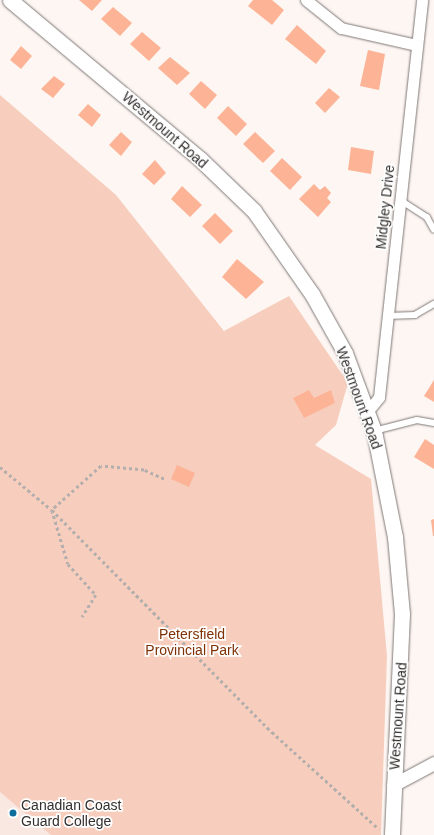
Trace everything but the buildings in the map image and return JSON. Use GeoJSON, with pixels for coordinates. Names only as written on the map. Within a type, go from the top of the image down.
{"type":"FeatureCollection","features":[{"type":"Feature","properties":{"kind":"main road","name":"Westmount Road"},"geometry":{"type":"LineString","coordinates":[[10,0],[200,159],[254,211],[329,322],[345,353],[374,431],[395,537],[402,614],[401,692],[393,785],[392,835]]}},
{"type":"Feature","properties":{"kind":"street"},"geometry":{"type":"LineString","coordinates":[[306,0],[341,28],[418,45]]}},
{"type":"Feature","properties":{"kind":"street","name":"Midgley Drive"},"geometry":{"type":"LineString","coordinates":[[367,412],[379,397],[387,316],[402,201],[422,0]]}},
{"type":"Feature","properties":{"kind":"street"},"geometry":{"type":"LineString","coordinates":[[393,785],[434,763]]}},
{"type":"Feature","properties":{"kind":"lane"},"geometry":{"type":"LineString","coordinates":[[402,201],[427,217],[434,229]]}},
{"type":"Feature","properties":{"kind":"lane"},"geometry":{"type":"LineString","coordinates":[[387,316],[415,315],[434,304]]}},
{"type":"Feature","properties":{"kind":"lane"},"geometry":{"type":"LineString","coordinates":[[374,431],[417,420],[434,423]]}},
{"type":"Feature","properties":{"kind":"path"},"geometry":{"type":"LineString","coordinates":[[52,510],[101,466],[144,470],[164,479]]}},
{"type":"Feature","properties":{"kind":"path"},"geometry":{"type":"LineString","coordinates":[[0,467],[52,510],[272,732],[386,835]]}},
{"type":"Feature","properties":{"kind":"path"},"geometry":{"type":"LineString","coordinates":[[52,510],[68,564],[96,595],[82,617]]}},
{"type":"Feature","properties":{"kind":"shaded area","name":"Canadian Coast Guard College"},"geometry":{"type":"Polygon","coordinates":[[[0,791],[51,835],[0,835],[0,791]]]}},
{"type":"Feature","properties":{"kind":"green space","name":"Petersfield Provincial Park"},"geometry":{"type":"Polygon","coordinates":[[[0,95],[116,195],[224,331],[289,296],[348,383],[336,425],[315,445],[371,479],[387,656],[381,835],[51,835],[0,792],[0,95]]]}},
{"type":"Feature","properties":{"kind":"place","name":"Canadian Coast Guard College"},"geometry":{"type":"Point","coordinates":[13,813]}}]}
